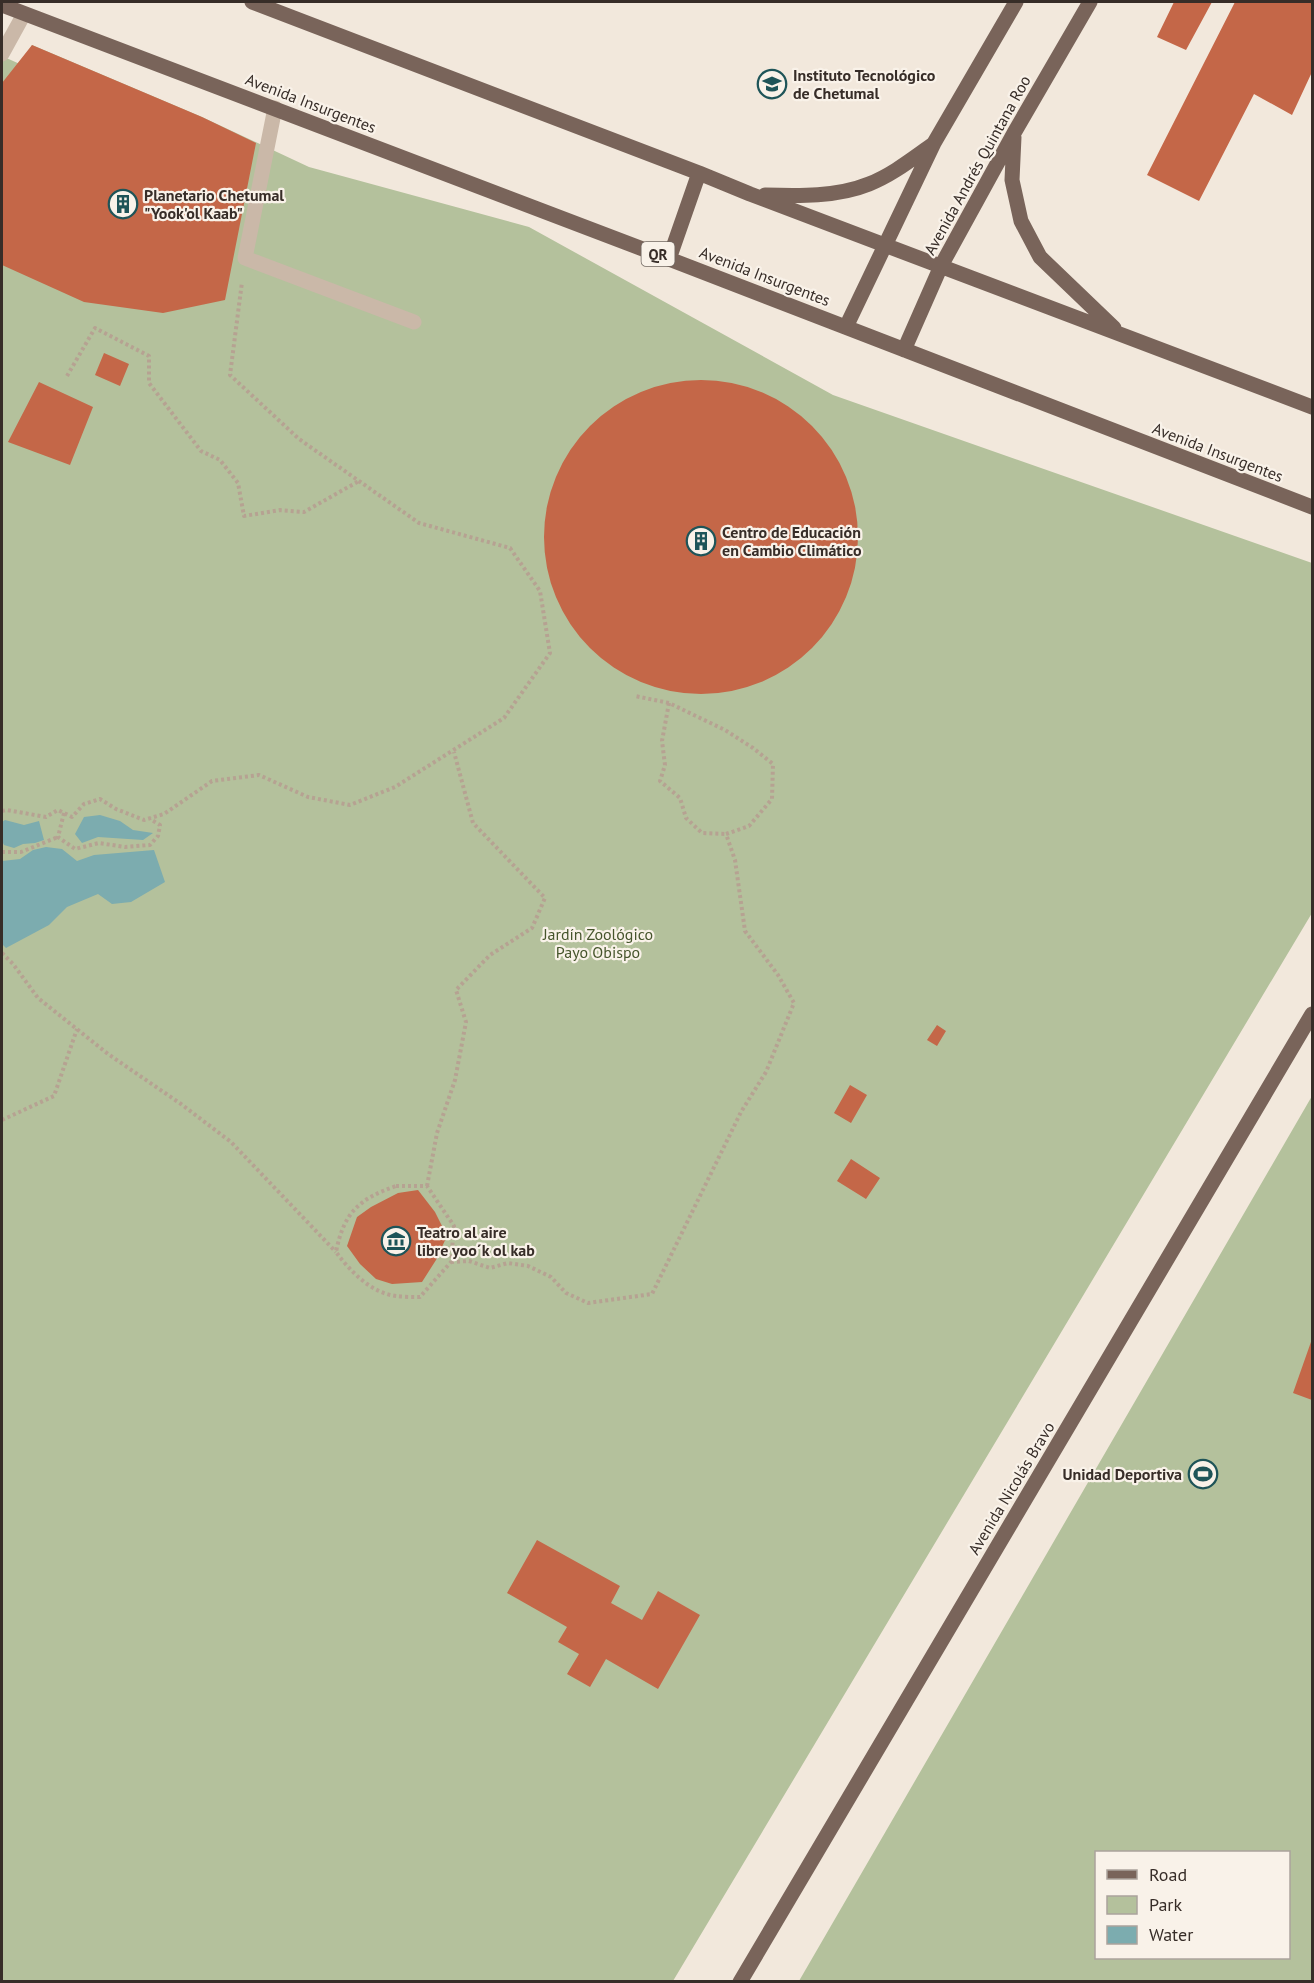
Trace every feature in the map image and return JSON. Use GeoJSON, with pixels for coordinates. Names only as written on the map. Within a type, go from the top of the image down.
{"type":"FeatureCollection","features":[{"type":"Feature","properties":{"kind":"main road"},"geometry":{"type":"LineString","coordinates":[[252,2],[1312,407]]}},
{"type":"Feature","properties":{"kind":"main road"},"geometry":{"type":"LineString","coordinates":[[846,327],[934,143],[1016,2]]}},
{"type":"Feature","properties":{"kind":"main road","name":"Avenida Andrés Quintana Roo"},"geometry":{"type":"LineString","coordinates":[[904,350],[941,266],[1090,2]]}},
{"type":"Feature","properties":{"kind":"main road","name":"Avenida Insurgentes"},"geometry":{"type":"LineString","coordinates":[[2,5],[1312,507]]}},
{"type":"Feature","properties":{"kind":"main road"},"geometry":{"type":"LineString","coordinates":[[1014,133],[1012,180],[1021,221],[1040,257],[1118,332]]}},
{"type":"Feature","properties":{"kind":"main road"},"geometry":{"type":"LineString","coordinates":[[750,194],[793,196],[830,194],[868,185],[892,173],[934,143]]}},
{"type":"Feature","properties":{"kind":"main road"},"geometry":{"type":"LineString","coordinates":[[669,259],[699,173]]}},
{"type":"Feature","properties":{"kind":"main road","name":"Avenida Nicolás Bravo"},"geometry":{"type":"LineString","coordinates":[[740,1982],[1312,1014]]}},
{"type":"Feature","properties":{"kind":"street"},"geometry":{"type":"LineString","coordinates":[[2,54],[24,14]]}},
{"type":"Feature","properties":{"kind":"street"},"geometry":{"type":"LineString","coordinates":[[275,108],[245,258],[414,322]]}},
{"type":"Feature","properties":{"kind":"path"},"geometry":{"type":"LineString","coordinates":[[2,811],[46,817],[58,810],[72,816],[84,804],[100,799],[116,809],[144,820],[164,814],[212,781],[259,775],[308,797],[350,805],[396,787],[504,718],[550,653],[540,591],[510,548],[419,523],[299,439],[230,375],[245,258]]}},
{"type":"Feature","properties":{"kind":"path"},"geometry":{"type":"LineString","coordinates":[[67,376],[95,328],[149,356],[149,383],[201,451],[220,460],[238,483],[244,516],[280,510],[304,512],[359,481]]}},
{"type":"Feature","properties":{"kind":"path"},"geometry":{"type":"LineString","coordinates":[[635,696],[669,704],[724,730],[753,747],[773,764],[772,799],[749,825],[726,834],[702,833],[686,818],[680,798],[660,782],[665,765],[662,741],[669,704]]}},
{"type":"Feature","properties":{"kind":"path"},"geometry":{"type":"LineString","coordinates":[[2,952],[38,998],[108,1054],[181,1104],[231,1142],[357,1276],[393,1296],[420,1297],[450,1262],[454,1226],[427,1186],[437,1133],[455,1080],[466,1022],[456,990],[490,955],[532,928],[545,898],[472,823],[454,752]]}},
{"type":"Feature","properties":{"kind":"path"},"geometry":{"type":"LineString","coordinates":[[58,837],[64,813]]}},
{"type":"Feature","properties":{"kind":"path"},"geometry":{"type":"LineString","coordinates":[[58,837],[75,849],[99,843],[125,847],[150,845],[158,836],[160,825],[150,819]]}},
{"type":"Feature","properties":{"kind":"path"},"geometry":{"type":"LineString","coordinates":[[450,1262],[469,1261],[490,1268],[508,1263],[528,1266],[550,1277],[566,1293],[588,1303],[652,1294],[741,1112],[766,1072],[794,1003],[778,975],[745,931],[735,860],[726,834]]}},
{"type":"Feature","properties":{"kind":"path"},"geometry":{"type":"LineString","coordinates":[[2,852],[21,852],[58,837]]}},
{"type":"Feature","properties":{"kind":"path"},"geometry":{"type":"LineString","coordinates":[[2,1120],[54,1096],[77,1029]]}},
{"type":"Feature","properties":{"kind":"path"},"geometry":{"type":"LineString","coordinates":[[336,1252],[340,1233],[351,1212],[371,1195],[396,1186],[427,1186]]}},
{"type":"Feature","properties":{"kind":"green space","name":"Jardín Zoológico Payo Obispo"},"geometry":{"type":"Polygon","coordinates":[[[32,45],[202,117],[309,167],[529,227],[833,395],[1312,563],[1312,913],[673,1981],[2,1981],[2,56],[22,65],[32,45]]]}},
{"type":"Feature","properties":{"kind":"green space","name":"Unidad Deportiva"},"geometry":{"type":"Polygon","coordinates":[[[1312,1096],[1312,1981],[799,1981],[1312,1096]]]}},
{"type":"Feature","properties":{"kind":"water"},"geometry":{"type":"Polygon","coordinates":[[[100,815],[120,821],[133,830],[153,833],[143,840],[98,837],[82,843],[75,834],[84,817],[100,815]]]}},
{"type":"Feature","properties":{"kind":"water"},"geometry":{"type":"Polygon","coordinates":[[[5,820],[24,825],[39,821],[44,840],[14,848],[4,845],[2,822],[5,820]]]}},
{"type":"Feature","properties":{"kind":"water"},"geometry":{"type":"Polygon","coordinates":[[[46,847],[62,849],[77,861],[94,855],[154,850],[165,882],[131,902],[112,904],[98,894],[67,907],[49,925],[6,948],[2,944],[2,861],[20,859],[33,850],[46,847]]]}},
{"type":"Feature","properties":{"kind":"building"},"geometry":{"type":"Polygon","coordinates":[[[1174,2],[1212,2],[1186,50],[1157,37],[1174,2]]]}},
{"type":"Feature","properties":{"kind":"building"},"geometry":{"type":"Polygon","coordinates":[[[1235,2],[1312,2],[1312,72],[1292,115],[1254,94],[1199,201],[1147,175],[1235,2]]]}},
{"type":"Feature","properties":{"kind":"building","name":"Planetario Chetumal \"Yook'ol Kaab\""},"geometry":{"type":"Polygon","coordinates":[[[32,45],[202,117],[256,143],[225,300],[163,313],[84,302],[2,265],[2,83],[32,45]]]}},
{"type":"Feature","properties":{"kind":"building"},"geometry":{"type":"Polygon","coordinates":[[[104,353],[129,364],[120,386],[95,375],[104,353]]]}},
{"type":"Feature","properties":{"kind":"building","name":"Centro de Educación en Cambio Climático"},"geometry":{"type":"Polygon","coordinates":[[[701,380],[732,383],[761,392],[788,407],[812,426],[831,450],[846,477],[855,506],[858,537],[855,568],[846,597],[831,624],[812,648],[788,667],[761,682],[732,691],[701,694],[670,691],[641,682],[614,667],[590,648],[571,624],[556,597],[547,568],[544,537],[547,506],[556,477],[571,450],[590,426],[614,407],[641,392],[670,383],[701,380]]]}},
{"type":"Feature","properties":{"kind":"building"},"geometry":{"type":"Polygon","coordinates":[[[39,382],[93,407],[70,465],[8,442],[39,382]]]}},
{"type":"Feature","properties":{"kind":"building"},"geometry":{"type":"Polygon","coordinates":[[[937,1025],[946,1031],[937,1046],[927,1040],[937,1025]]]}},
{"type":"Feature","properties":{"kind":"building"},"geometry":{"type":"Polygon","coordinates":[[[850,1085],[867,1095],[851,1123],[834,1113],[850,1085]]]}},
{"type":"Feature","properties":{"kind":"building"},"geometry":{"type":"Polygon","coordinates":[[[851,1159],[880,1178],[866,1199],[837,1181],[851,1159]]]}},
{"type":"Feature","properties":{"kind":"building","name":"Teatro al aire libre yoo´k ol kab"},"geometry":{"type":"Polygon","coordinates":[[[418,1190],[435,1212],[447,1236],[436,1260],[422,1282],[392,1284],[376,1279],[360,1264],[347,1246],[357,1217],[398,1193],[418,1190]]]}},
{"type":"Feature","properties":{"kind":"building"},"geometry":{"type":"Polygon","coordinates":[[[1312,1339],[1312,1400],[1293,1393],[1312,1339]]]}},
{"type":"Feature","properties":{"kind":"building"},"geometry":{"type":"Polygon","coordinates":[[[537,1540],[620,1586],[611,1603],[642,1620],[658,1591],[700,1615],[658,1689],[606,1659],[590,1687],[567,1674],[579,1654],[558,1642],[567,1627],[507,1593],[537,1540]]]}},
{"type":"Feature","properties":{"kind":"place","name":"Instituto Tecnológico de Chetumal"},"geometry":{"type":"Point","coordinates":[772,84]}},
{"type":"Feature","properties":{"kind":"place","name":"Planetario Chetumal \"Yook'ol Kaab\""},"geometry":{"type":"Point","coordinates":[123,204]}},
{"type":"Feature","properties":{"kind":"place","name":"Centro de Educación en Cambio Climático"},"geometry":{"type":"Point","coordinates":[701,541]}},
{"type":"Feature","properties":{"kind":"place","name":"Teatro al aire libre yoo´k ol kab"},"geometry":{"type":"Point","coordinates":[396,1241]}},
{"type":"Feature","properties":{"kind":"place","name":"Unidad Deportiva"},"geometry":{"type":"Point","coordinates":[1203,1474]}}]}
